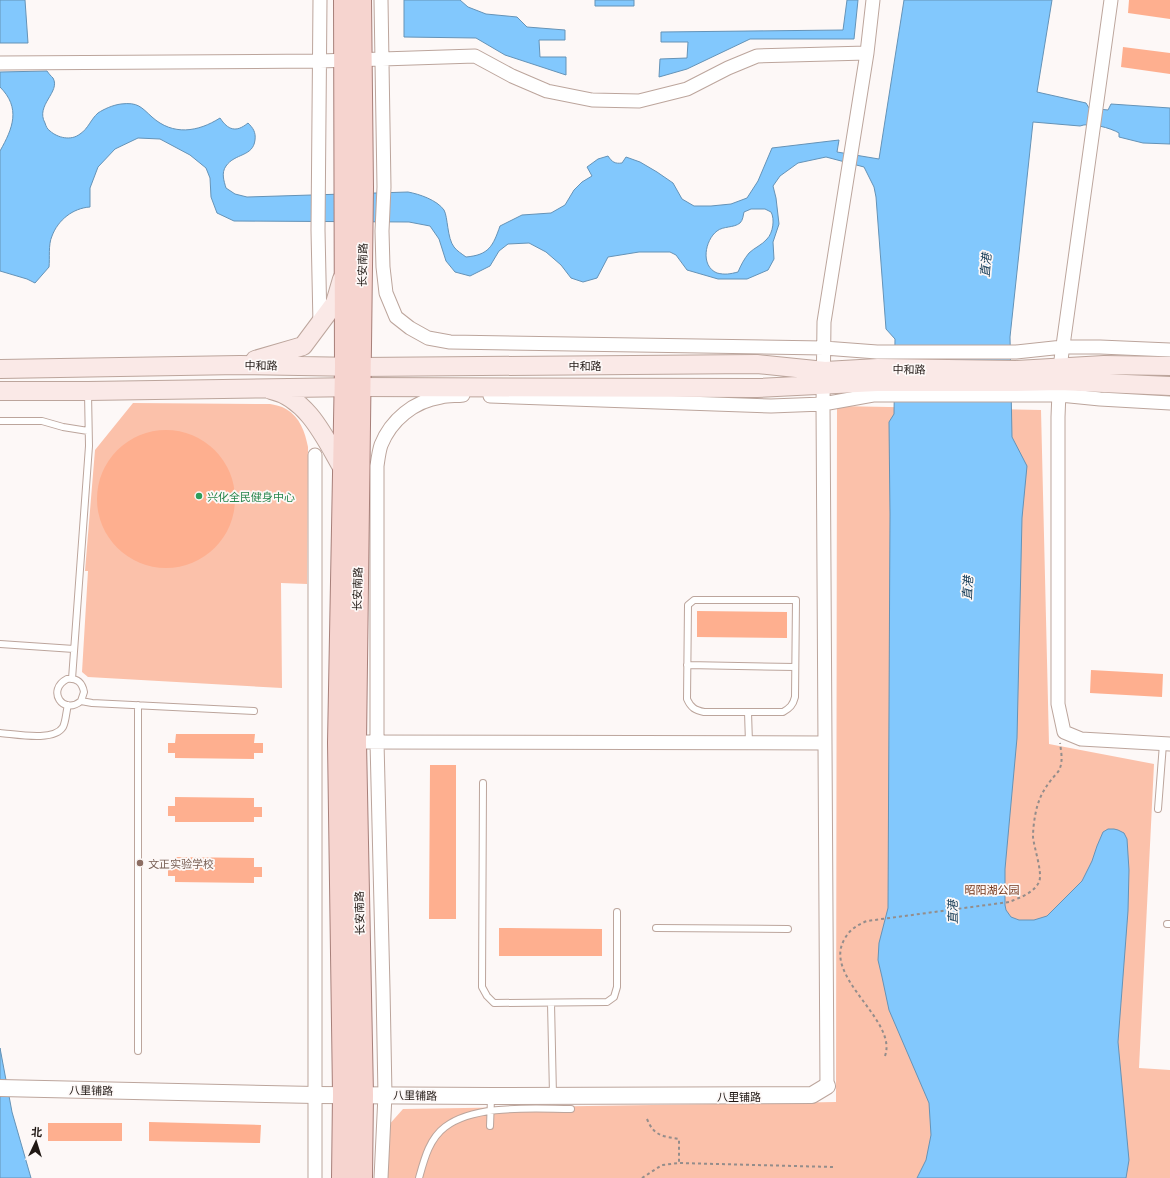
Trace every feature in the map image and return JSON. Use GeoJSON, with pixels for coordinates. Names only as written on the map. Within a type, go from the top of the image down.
{"type":"FeatureCollection","features":[{"type":"Feature","properties":{"kind":"main road","name":"长安南路"},"geometry":{"type":"LineString","coordinates":[[342,1178],[343,1094],[338,744],[343,469],[353,367],[354,226],[352,59],[344,0]]}},
{"type":"Feature","properties":{"kind":"main road","name":"长安南路"},"geometry":{"type":"LineString","coordinates":[[352,59],[361,0]]}},
{"type":"Feature","properties":{"kind":"main road","name":"长安南路"},"geometry":{"type":"LineString","coordinates":[[353,367],[346,265],[354,226]]}},
{"type":"Feature","properties":{"kind":"main road"},"geometry":{"type":"LineString","coordinates":[[240,365],[303,346],[335,303],[346,265]]}},
{"type":"Feature","properties":{"kind":"main road","name":"中和路"},"geometry":{"type":"LineString","coordinates":[[0,369],[240,365],[353,367],[757,364],[824,377]]}},
{"type":"Feature","properties":{"kind":"main road","name":"中和路"},"geometry":{"type":"LineString","coordinates":[[1060,381],[1104,365],[1170,366]]}},
{"type":"Feature","properties":{"kind":"main road","name":"中和路"},"geometry":{"type":"LineString","coordinates":[[0,391],[352,387],[757,388],[824,377],[876,374],[1016,375],[1060,381],[1170,386]]}},
{"type":"Feature","properties":{"kind":"main road","name":"长安南路"},"geometry":{"type":"LineString","coordinates":[[352,387],[356,742],[363,1095],[362,1178]]}},
{"type":"Feature","properties":{"kind":"main road"},"geometry":{"type":"LineString","coordinates":[[259,388],[279,392],[294,400],[316,424],[343,469]]}},
{"type":"Feature","properties":{"kind":"street"},"geometry":{"type":"LineString","coordinates":[[320,0],[318,230],[320,324]]}},
{"type":"Feature","properties":{"kind":"street"},"geometry":{"type":"LineString","coordinates":[[381,0],[384,187],[382,231],[383,267],[386,293],[396,317],[410,328],[428,338],[450,342],[824,348],[876,374],[1016,375],[1063,347],[1170,350]]}},
{"type":"Feature","properties":{"kind":"street"},"geometry":{"type":"LineString","coordinates":[[827,1086],[823,404],[824,322],[867,53],[873,0]]}},
{"type":"Feature","properties":{"kind":"street"},"geometry":{"type":"LineString","coordinates":[[1111,0],[1063,347],[1060,381],[1058,417],[1058,704],[1064,732],[1081,739],[1167,744]]}},
{"type":"Feature","properties":{"kind":"street"},"geometry":{"type":"LineString","coordinates":[[0,63],[320,61],[475,56],[512,76],[547,91],[592,100],[639,101],[687,89],[728,68],[757,56],[867,53]]}},
{"type":"Feature","properties":{"kind":"street"},"geometry":{"type":"LineString","coordinates":[[381,1178],[385,1095],[377,742],[377,466],[381,446],[388,431],[402,414],[420,403],[440,397],[467,395],[771,406],[823,404],[876,374]]}},
{"type":"Feature","properties":{"kind":"street"},"geometry":{"type":"LineString","coordinates":[[1060,381],[1100,399],[1170,403]]}},
{"type":"Feature","properties":{"kind":"street"},"geometry":{"type":"LineString","coordinates":[[315,455],[315,1178]]}},
{"type":"Feature","properties":{"kind":"street"},"geometry":{"type":"LineString","coordinates":[[356,742],[825,744]]}},
{"type":"Feature","properties":{"kind":"street","name":"八里铺路"},"geometry":{"type":"LineString","coordinates":[[4,1088],[315,1095],[385,1095],[491,1104],[553,1096],[812,1095],[827,1086]]}},
{"type":"Feature","properties":{"kind":"lane"},"geometry":{"type":"LineString","coordinates":[[72,679],[89,446],[88,391]]}},
{"type":"Feature","properties":{"kind":"lane"},"geometry":{"type":"LineString","coordinates":[[0,421],[42,421],[63,427],[88,431]]}},
{"type":"Feature","properties":{"kind":"lane"},"geometry":{"type":"LineString","coordinates":[[694,600],[796,600],[795,667],[794,704],[783,712],[704,712],[696,710],[690,706],[687,699],[688,605],[694,600]]}},
{"type":"Feature","properties":{"kind":"lane"},"geometry":{"type":"LineString","coordinates":[[0,644],[74,649]]}},
{"type":"Feature","properties":{"kind":"lane"},"geometry":{"type":"LineString","coordinates":[[687,665],[795,667]]}},
{"type":"Feature","properties":{"kind":"lane"},"geometry":{"type":"LineString","coordinates":[[72,679],[77,680],[83,687],[84,692],[81,701],[77,704],[63,704],[59,700],[57,690],[62,681],[72,679]]}},
{"type":"Feature","properties":{"kind":"lane"},"geometry":{"type":"LineString","coordinates":[[81,701],[92,703],[254,711]]}},
{"type":"Feature","properties":{"kind":"lane"},"geometry":{"type":"LineString","coordinates":[[0,733],[45,736],[57,733],[63,726],[68,705]]}},
{"type":"Feature","properties":{"kind":"lane"},"geometry":{"type":"LineString","coordinates":[[138,705],[138,1051]]}},
{"type":"Feature","properties":{"kind":"lane"},"geometry":{"type":"LineString","coordinates":[[748,712],[749,743]]}},
{"type":"Feature","properties":{"kind":"lane"},"geometry":{"type":"LineString","coordinates":[[1158,809],[1167,744]]}},
{"type":"Feature","properties":{"kind":"lane"},"geometry":{"type":"LineString","coordinates":[[483,783],[482,986],[487,996],[494,1003],[607,1002],[614,997],[616,986],[617,912]]}},
{"type":"Feature","properties":{"kind":"lane"},"geometry":{"type":"LineString","coordinates":[[656,928],[788,929]]}},
{"type":"Feature","properties":{"kind":"lane"},"geometry":{"type":"LineString","coordinates":[[551,1003],[553,1096]]}},
{"type":"Feature","properties":{"kind":"lane"},"geometry":{"type":"LineString","coordinates":[[490,1126],[491,1104]]}},
{"type":"Feature","properties":{"kind":"lane"},"geometry":{"type":"LineString","coordinates":[[419,1178],[424,1157],[434,1139],[444,1127],[491,1104],[505,1109],[571,1109]]}},
{"type":"Feature","properties":{"kind":"path"},"geometry":{"type":"LineString","coordinates":[[885,1056],[887,1050],[884,1034],[845,974],[841,964],[840,954],[844,939],[856,925],[867,921],[1009,902],[1021,898],[1032,890],[1039,882],[1040,870],[1033,836],[1039,796],[1060,768],[1062,761],[1060,742],[1064,732]]}},
{"type":"Feature","properties":{"kind":"path"},"geometry":{"type":"LineString","coordinates":[[647,1119],[650,1128],[655,1133],[679,1139],[679,1163]]}},
{"type":"Feature","properties":{"kind":"path"},"geometry":{"type":"LineString","coordinates":[[642,1178],[662,1165],[679,1163],[833,1167]]}},
{"type":"Feature","properties":{"kind":"green space","name":"兴化全民健身中心"},"geometry":{"type":"Polygon","coordinates":[[[133,403],[270,404],[282,407],[291,412],[301,425],[308,447],[307,584],[281,583],[282,688],[88,677],[82,672],[88,571],[85,571],[95,450],[133,403]]]}},
{"type":"Feature","properties":{"kind":"green space","name":"昭阳湖公园"},"geometry":{"type":"Polygon","coordinates":[[[837,406],[1041,410],[1049,744],[1154,764],[1139,1068],[1170,1070],[1170,1178],[388,1178],[387,1127],[403,1109],[836,1102],[837,406]]]}},
{"type":"Feature","properties":{"kind":"water"},"geometry":{"type":"Polygon","coordinates":[[[0,0],[25,0],[28,43],[0,43],[0,0]]]}},
{"type":"Feature","properties":{"kind":"water"},"geometry":{"type":"Polygon","coordinates":[[[404,0],[460,0],[468,7],[486,14],[517,17],[527,27],[565,30],[565,40],[539,40],[540,57],[566,57],[566,75],[505,55],[476,38],[404,37],[404,0]]]}},
{"type":"Feature","properties":{"kind":"water"},"geometry":{"type":"Polygon","coordinates":[[[595,0],[634,0],[634,6],[595,6],[595,0]]]}},
{"type":"Feature","properties":{"kind":"water"},"geometry":{"type":"Polygon","coordinates":[[[847,0],[858,0],[854,39],[750,39],[687,69],[659,77],[660,59],[687,58],[688,42],[661,42],[661,32],[843,30],[847,0]]]}},
{"type":"Feature","properties":{"kind":"water","name":"直港"},"geometry":{"type":"Polygon","coordinates":[[[904,0],[1052,0],[1037,92],[1086,103],[1089,108],[1108,110],[1111,104],[1170,108],[1170,144],[1143,143],[1119,137],[1119,133],[1115,131],[1094,125],[1080,126],[1033,122],[1010,337],[1012,437],[1027,466],[1022,518],[1017,738],[1005,869],[1005,905],[1006,910],[1011,917],[1019,920],[1034,920],[1047,916],[1082,881],[1092,861],[1103,832],[1108,829],[1114,829],[1124,833],[1127,839],[1129,870],[1128,911],[1118,1042],[1129,1160],[1126,1178],[917,1178],[926,1160],[931,1135],[929,1103],[889,1010],[878,960],[879,943],[888,908],[889,422],[894,414],[895,339],[886,329],[876,197],[874,187],[864,167],[826,157],[798,163],[780,176],[773,186],[779,224],[773,242],[774,259],[768,270],[747,279],[718,279],[687,270],[676,255],[670,252],[639,252],[608,257],[597,278],[583,282],[571,278],[561,265],[546,252],[529,243],[508,244],[499,251],[490,266],[470,276],[455,272],[446,261],[439,239],[430,226],[409,222],[234,221],[217,213],[211,197],[210,178],[206,168],[190,155],[160,139],[138,138],[115,149],[98,167],[90,188],[90,207],[72,212],[58,225],[51,240],[49,267],[35,283],[0,271],[0,151],[11,126],[13,110],[7,95],[0,87],[0,72],[47,71],[55,83],[43,110],[43,116],[49,130],[65,138],[76,136],[83,132],[98,113],[109,107],[121,104],[139,106],[160,123],[177,129],[194,129],[212,123],[220,118],[232,129],[240,128],[248,123],[255,132],[254,145],[247,152],[230,162],[224,169],[223,177],[226,188],[235,194],[247,197],[408,192],[417,194],[432,200],[441,206],[444,210],[452,243],[457,250],[466,257],[485,252],[495,239],[500,226],[522,215],[551,213],[565,205],[574,190],[582,182],[592,176],[587,167],[598,159],[608,156],[616,163],[622,163],[626,157],[640,162],[673,183],[682,199],[694,206],[731,204],[747,198],[758,181],[772,148],[839,140],[837,152],[879,159],[904,0]],[[751,209],[744,212],[740,223],[735,226],[719,229],[713,235],[707,246],[706,253],[708,265],[712,270],[723,274],[738,272],[749,253],[765,241],[771,233],[773,222],[771,212],[765,209],[751,209]]]}},
{"type":"Feature","properties":{"kind":"water"},"geometry":{"type":"Polygon","coordinates":[[[0,1048],[12,1112],[31,1178],[0,1178],[0,1048]]]}},
{"type":"Feature","properties":{"kind":"building"},"geometry":{"type":"Polygon","coordinates":[[[1129,0],[1170,0],[1170,19],[1128,13],[1129,0]]]}},
{"type":"Feature","properties":{"kind":"building"},"geometry":{"type":"Polygon","coordinates":[[[1123,47],[1170,53],[1170,74],[1121,67],[1123,47]]]}},
{"type":"Feature","properties":{"kind":"building"},"geometry":{"type":"Polygon","coordinates":[[[173,430],[193,435],[205,441],[220,455],[230,472],[234,485],[234,513],[230,526],[224,538],[210,553],[193,563],[180,567],[159,568],[139,563],[127,557],[112,543],[102,526],[98,513],[97,492],[102,472],[108,460],[122,445],[139,435],[152,431],[173,430]]]}},
{"type":"Feature","properties":{"kind":"building"},"geometry":{"type":"Polygon","coordinates":[[[697,611],[787,612],[787,638],[697,637],[697,611]]]}},
{"type":"Feature","properties":{"kind":"building"},"geometry":{"type":"Polygon","coordinates":[[[1091,670],[1163,674],[1162,697],[1090,693],[1091,670]]]}},
{"type":"Feature","properties":{"kind":"building"},"geometry":{"type":"Polygon","coordinates":[[[176,734],[255,734],[254,743],[263,743],[263,753],[254,753],[254,759],[175,758],[175,753],[168,753],[168,743],[175,743],[176,734]]]}},
{"type":"Feature","properties":{"kind":"building"},"geometry":{"type":"Polygon","coordinates":[[[430,765],[456,765],[456,919],[429,919],[430,765]]]}},
{"type":"Feature","properties":{"kind":"building"},"geometry":{"type":"Polygon","coordinates":[[[175,797],[254,798],[254,807],[262,807],[262,817],[254,817],[254,822],[175,822],[175,816],[168,816],[168,806],[175,806],[175,797]]]}},
{"type":"Feature","properties":{"kind":"building"},"geometry":{"type":"Polygon","coordinates":[[[175,857],[254,858],[254,867],[262,867],[262,877],[254,877],[254,883],[175,882],[175,876],[168,876],[168,866],[175,866],[175,857]]]}},
{"type":"Feature","properties":{"kind":"building"},"geometry":{"type":"Polygon","coordinates":[[[499,928],[602,929],[602,956],[499,956],[499,928]]]}},
{"type":"Feature","properties":{"kind":"building"},"geometry":{"type":"Polygon","coordinates":[[[149,1122],[261,1125],[260,1143],[149,1141],[149,1122]]]}},
{"type":"Feature","properties":{"kind":"building"},"geometry":{"type":"Polygon","coordinates":[[[48,1123],[122,1123],[122,1141],[48,1141],[48,1123]]]}},
{"type":"Feature","properties":{"kind":"place","name":"兴化全民健身中心"},"geometry":{"type":"Point","coordinates":[199,496]}},
{"type":"Feature","properties":{"kind":"place","name":"文正实验学校"},"geometry":{"type":"Point","coordinates":[140,863]}}]}
